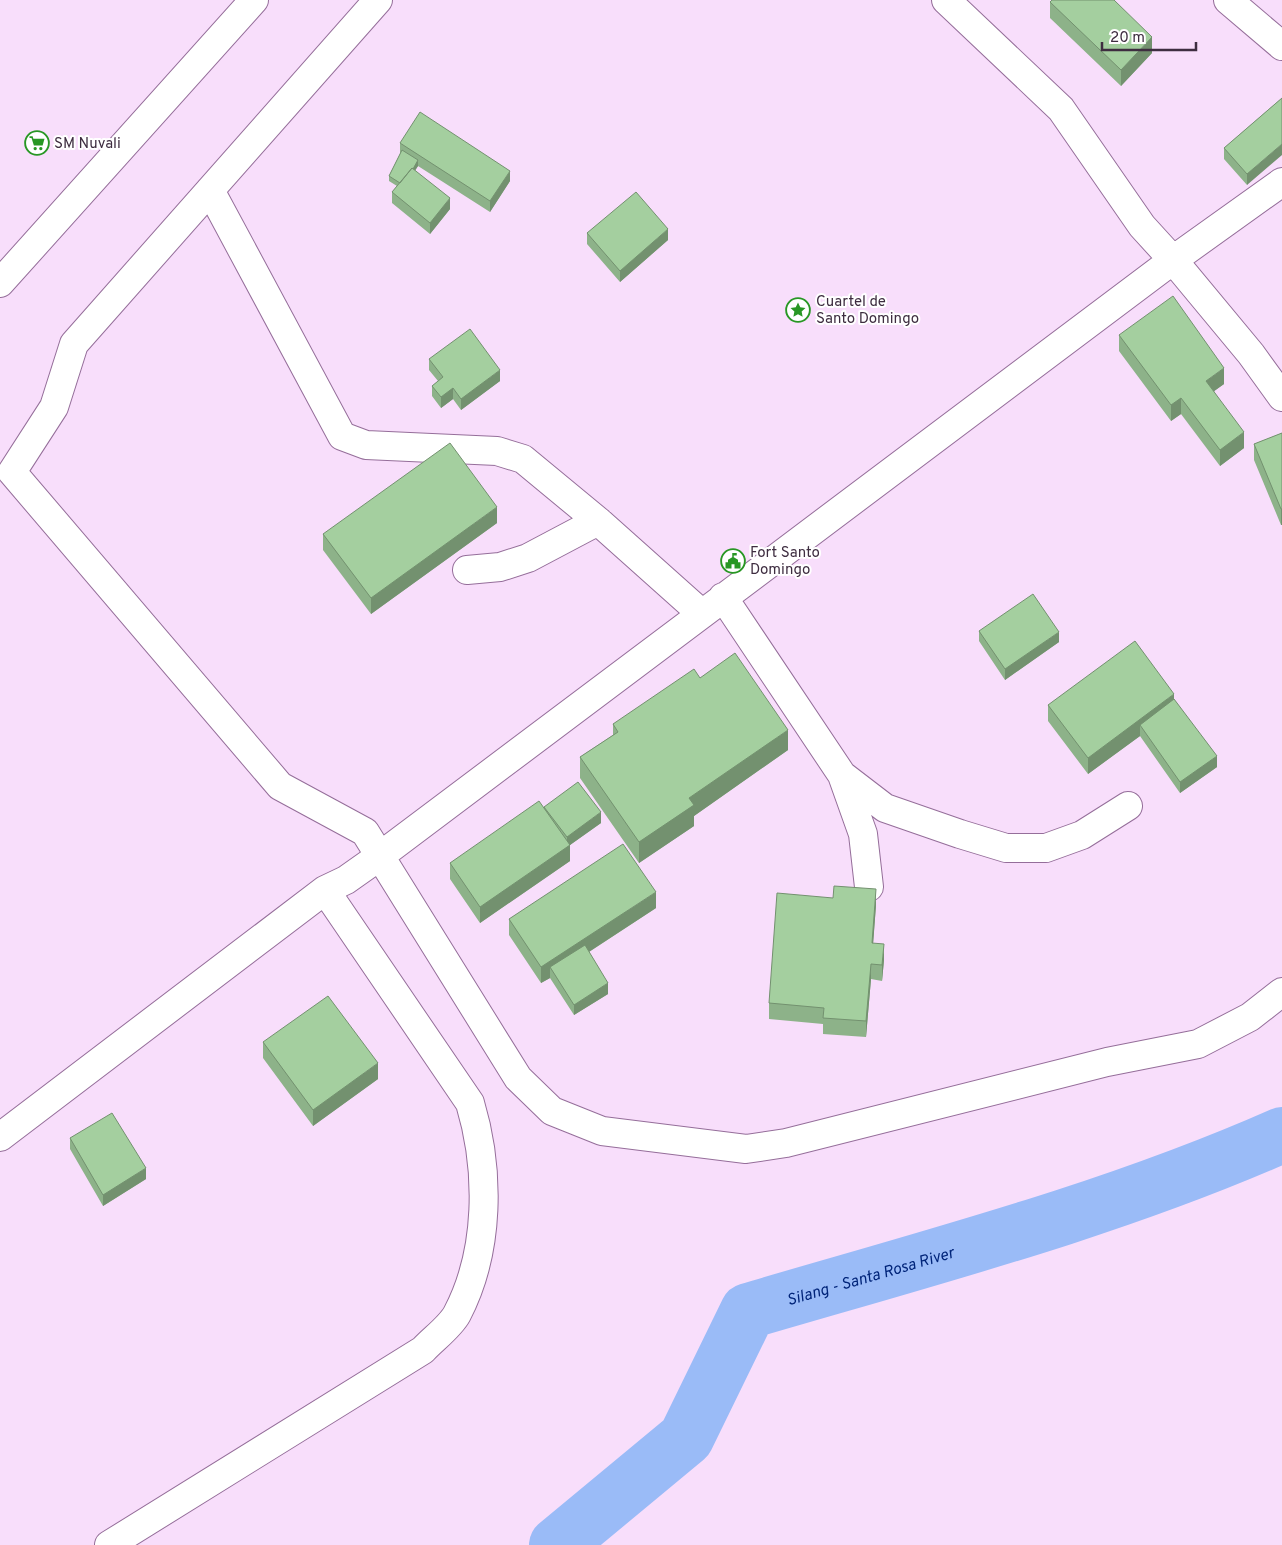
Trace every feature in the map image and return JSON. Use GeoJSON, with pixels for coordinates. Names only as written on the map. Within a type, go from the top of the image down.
{"type":"FeatureCollection","features":[{"type":"Feature","properties":{"kind":"street"},"geometry":{"type":"LineString","coordinates":[[0,283],[254,0]]}},
{"type":"Feature","properties":{"kind":"street"},"geometry":{"type":"LineString","coordinates":[[378,0],[74,344],[54,407],[6,465],[280,786],[365,832],[518,1078],[552,1111],[602,1131],[746,1149],[786,1143],[1107,1062],[1198,1044],[1250,1017],[1282,992]]}},
{"type":"Feature","properties":{"kind":"street"},"geometry":{"type":"LineString","coordinates":[[946,0],[1061,109],[1142,226],[1173,260],[1251,354],[1282,397]]}},
{"type":"Feature","properties":{"kind":"street"},"geometry":{"type":"LineString","coordinates":[[1228,0],[1282,46]]}},
{"type":"Feature","properties":{"kind":"street"},"geometry":{"type":"LineString","coordinates":[[0,1137],[335,884],[380,856],[1173,260],[1282,182]]}},
{"type":"Feature","properties":{"kind":"street"},"geometry":{"type":"LineString","coordinates":[[210,190],[342,436],[366,445],[497,451],[523,459],[598,521],[701,613]]}},
{"type":"Feature","properties":{"kind":"street"},"geometry":{"type":"LineString","coordinates":[[466,570],[500,567],[528,558],[598,521]]}},
{"type":"Feature","properties":{"kind":"street"},"geometry":{"type":"LineString","coordinates":[[723,597],[842,775],[862,834],[869,887]]}},
{"type":"Feature","properties":{"kind":"street"},"geometry":{"type":"LineString","coordinates":[[842,775],[885,808],[1006,848],[1046,848],[1082,836],[1128,806]]}},
{"type":"Feature","properties":{"kind":"street"},"geometry":{"type":"LineString","coordinates":[[109,1545],[423,1350],[456,1316],[473,1273],[482,1234],[482,1173],[479,1134],[470,1103],[335,884]]}},
{"type":"Feature","properties":{"kind":"building"},"geometry":{"type":"Polygon","coordinates":[[[1052,0],[1114,0],[1152,37],[1121,70],[1050,2],[1052,0]]]}},
{"type":"Feature","properties":{"kind":"building"},"geometry":{"type":"Polygon","coordinates":[[[1282,98],[1282,144],[1247,174],[1224,148],[1282,98]]]}},
{"type":"Feature","properties":{"kind":"building"},"geometry":{"type":"Polygon","coordinates":[[[420,112],[510,171],[490,201],[400,143],[420,112]]]}},
{"type":"Feature","properties":{"kind":"building"},"geometry":{"type":"Polygon","coordinates":[[[402,150],[418,160],[413,169],[400,183],[389,176],[402,150]]]}},
{"type":"Feature","properties":{"kind":"building"},"geometry":{"type":"Polygon","coordinates":[[[412,168],[450,198],[430,223],[392,192],[412,168]]]}},
{"type":"Feature","properties":{"kind":"building"},"geometry":{"type":"Polygon","coordinates":[[[636,192],[668,229],[620,271],[587,233],[636,192]]]}},
{"type":"Feature","properties":{"kind":"building"},"geometry":{"type":"Polygon","coordinates":[[[1173,296],[1224,368],[1206,381],[1244,432],[1220,450],[1181,398],[1171,405],[1119,335],[1173,296]]]}},
{"type":"Feature","properties":{"kind":"building"},"geometry":{"type":"Polygon","coordinates":[[[470,329],[500,370],[461,399],[453,388],[441,397],[432,386],[443,377],[429,359],[470,329]]]}},
{"type":"Feature","properties":{"kind":"building"},"geometry":{"type":"Polygon","coordinates":[[[1282,433],[1282,509],[1281,509],[1254,444],[1282,433]]]}},
{"type":"Feature","properties":{"kind":"building"},"geometry":{"type":"Polygon","coordinates":[[[450,443],[497,507],[371,598],[323,534],[450,443]]]}},
{"type":"Feature","properties":{"kind":"building"},"geometry":{"type":"Polygon","coordinates":[[[1033,594],[1059,632],[1005,669],[979,631],[1033,594]]]}},
{"type":"Feature","properties":{"kind":"building"},"geometry":{"type":"Polygon","coordinates":[[[1135,641],[1174,694],[1088,758],[1048,705],[1135,641]]]}},
{"type":"Feature","properties":{"kind":"building"},"geometry":{"type":"Polygon","coordinates":[[[735,653],[788,730],[689,798],[694,805],[639,842],[580,757],[618,732],[613,724],[694,669],[700,678],[735,653]]]}},
{"type":"Feature","properties":{"kind":"building"},"geometry":{"type":"Polygon","coordinates":[[[1174,699],[1217,756],[1180,782],[1140,725],[1174,699]]]}},
{"type":"Feature","properties":{"kind":"building"},"geometry":{"type":"Polygon","coordinates":[[[578,782],[601,812],[567,837],[544,807],[578,782]]]}},
{"type":"Feature","properties":{"kind":"building"},"geometry":{"type":"Polygon","coordinates":[[[539,801],[570,845],[480,907],[450,863],[539,801]]]}},
{"type":"Feature","properties":{"kind":"building"},"geometry":{"type":"Polygon","coordinates":[[[623,844],[656,892],[541,967],[509,919],[623,844]]]}},
{"type":"Feature","properties":{"kind":"building"},"geometry":{"type":"Polygon","coordinates":[[[834,886],[876,889],[872,943],[884,944],[882,965],[871,964],[866,1021],[823,1018],[824,1008],[769,1003],[777,893],[833,898],[834,886]]]}},
{"type":"Feature","properties":{"kind":"building"},"geometry":{"type":"Polygon","coordinates":[[[585,945],[608,983],[574,1005],[550,967],[585,945]]]}},
{"type":"Feature","properties":{"kind":"building"},"geometry":{"type":"Polygon","coordinates":[[[328,996],[378,1063],[313,1110],[263,1042],[328,996]]]}},
{"type":"Feature","properties":{"kind":"building"},"geometry":{"type":"Polygon","coordinates":[[[112,1113],[146,1168],[103,1195],[70,1138],[112,1113]]]}},
{"type":"Feature","properties":{"kind":"waterway","name":"Silang - Santa Rosa River"},"geometry":{"type":"LineString","coordinates":[[557,1545],[686,1438],[748,1311],[1018,1232],[1085,1210],[1217,1162],[1282,1135]]}},
{"type":"Feature","properties":{"kind":"place","name":"SM Nuvali"},"geometry":{"type":"Point","coordinates":[37,143]}},
{"type":"Feature","properties":{"kind":"place","name":"Cuartel de Santo Domingo"},"geometry":{"type":"Point","coordinates":[798,310]}},
{"type":"Feature","properties":{"kind":"place","name":"Fort Santo Domingo"},"geometry":{"type":"Point","coordinates":[733,561]}}]}
